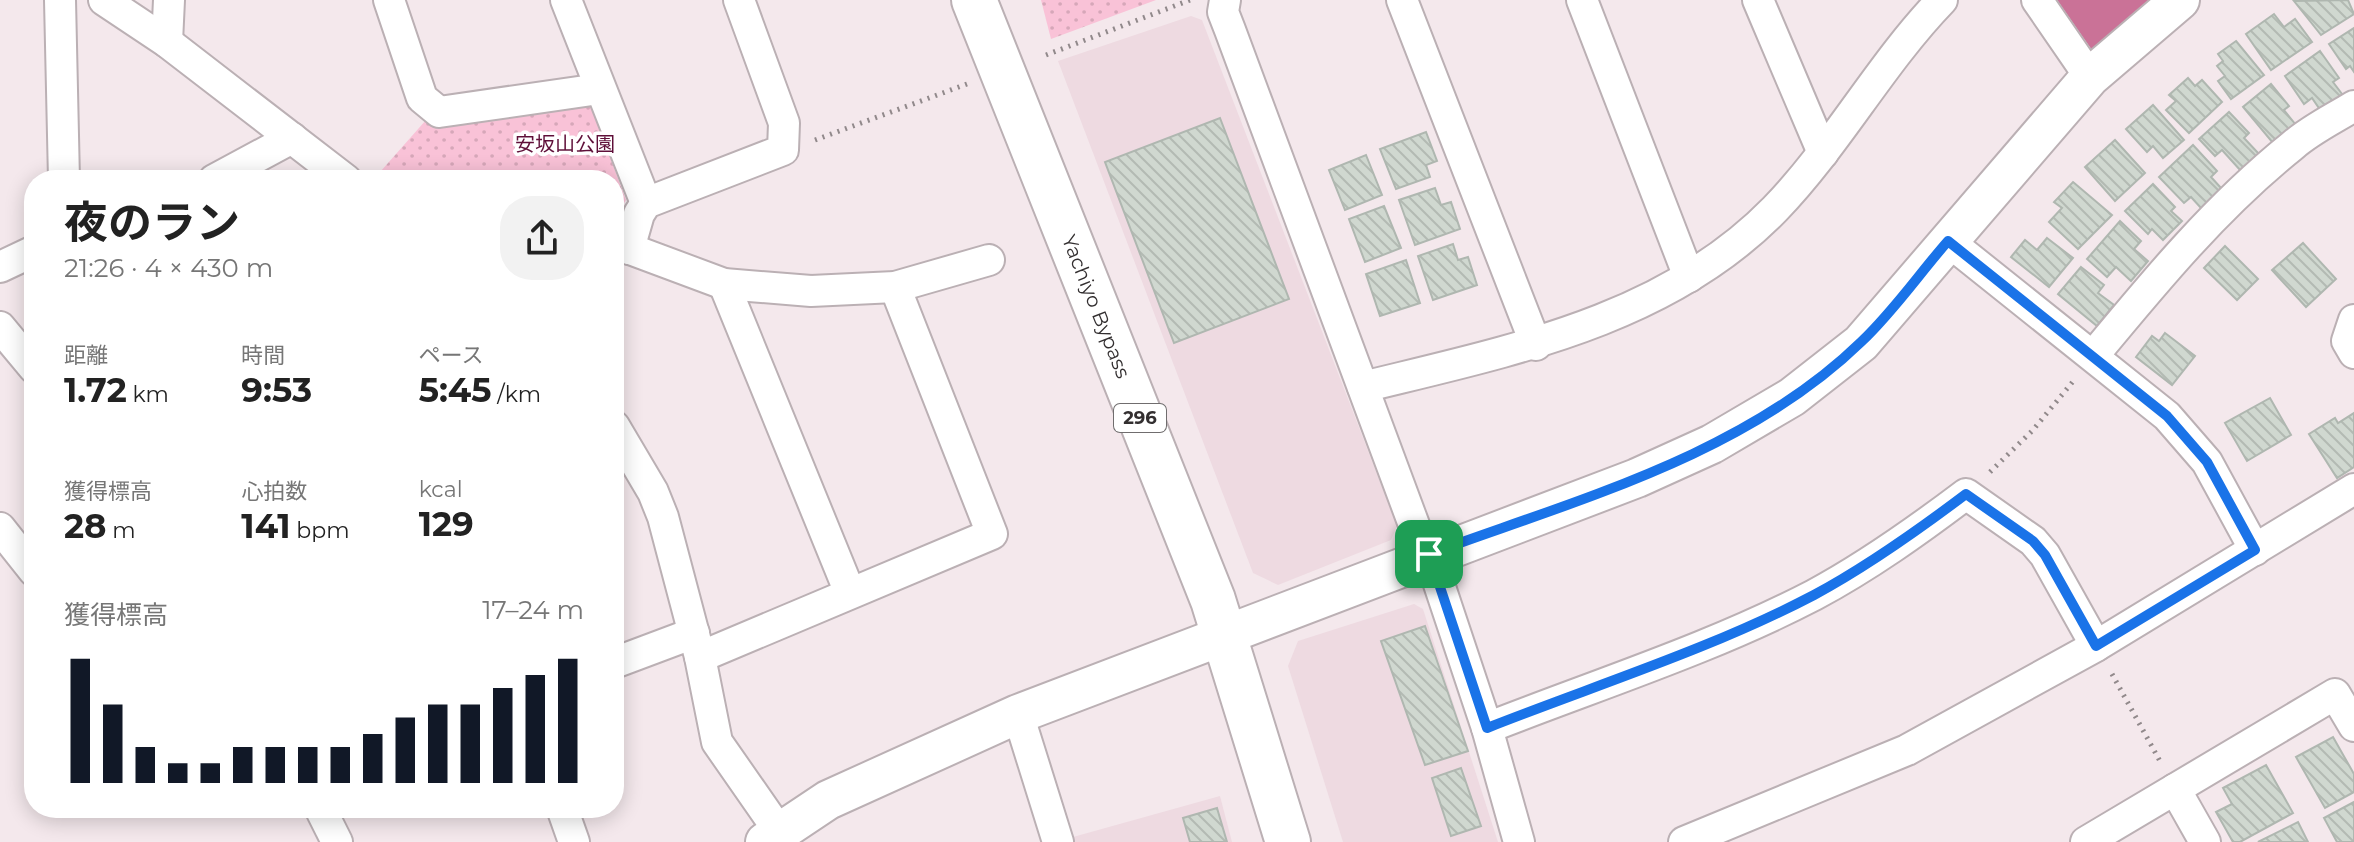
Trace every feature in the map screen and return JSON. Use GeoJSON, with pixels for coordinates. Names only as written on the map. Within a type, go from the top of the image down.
{"type":"FeatureCollection","features":[{"type":"Feature","properties":{"kind":"highway","name":"Yachiyo Bypass"},"geometry":{"type":"LineString","coordinates":[[974,0],[1225,637],[1288,842]]}},
{"type":"Feature","properties":{"kind":"street"},"geometry":{"type":"LineString","coordinates":[[60,0],[64,170]]}},
{"type":"Feature","properties":{"kind":"street"},"geometry":{"type":"LineString","coordinates":[[104,0],[167,42],[333,170]]}},
{"type":"Feature","properties":{"kind":"street"},"geometry":{"type":"LineString","coordinates":[[167,42],[169,0]]}},
{"type":"Feature","properties":{"kind":"street"},"geometry":{"type":"LineString","coordinates":[[389,0],[422,98],[439,112],[599,89]]}},
{"type":"Feature","properties":{"kind":"street"},"geometry":{"type":"LineString","coordinates":[[566,0],[646,203]]}},
{"type":"Feature","properties":{"kind":"street"},"geometry":{"type":"LineString","coordinates":[[624,242],[646,203],[783,150],[784,123],[739,0]]}},
{"type":"Feature","properties":{"kind":"street"},"geometry":{"type":"LineString","coordinates":[[1225,0],[1223,12],[1417,533],[1429,554],[1487,728],[1519,842]]}},
{"type":"Feature","properties":{"kind":"street"},"geometry":{"type":"LineString","coordinates":[[1402,0],[1536,345]]}},
{"type":"Feature","properties":{"kind":"street"},"geometry":{"type":"LineString","coordinates":[[1582,0],[1689,277]]}},
{"type":"Feature","properties":{"kind":"street"},"geometry":{"type":"LineString","coordinates":[[1758,0],[1823,153]]}},
{"type":"Feature","properties":{"kind":"street"},"geometry":{"type":"LineString","coordinates":[[1363,387],[1536,345],[1654,297],[1689,277],[1734,246],[1775,209],[1823,153],[1942,0]]}},
{"type":"Feature","properties":{"kind":"street"},"geometry":{"type":"LineString","coordinates":[[2037,0],[2090,77]]}},
{"type":"Feature","properties":{"kind":"street"},"geometry":{"type":"LineString","coordinates":[[624,467],[653,492],[663,517],[697,645],[717,742],[788,834],[852,789],[1018,714],[1225,637],[1429,554],[1637,478],[1712,444],[1792,397],[1861,343],[2090,77],[2180,0]]}},
{"type":"Feature","properties":{"kind":"street"},"geometry":{"type":"LineString","coordinates":[[2093,356],[2169,263],[2217,212],[2294,144],[2354,106]]}},
{"type":"Feature","properties":{"kind":"street"},"geometry":{"type":"LineString","coordinates":[[238,170],[292,138]]}},
{"type":"Feature","properties":{"kind":"street"},"geometry":{"type":"LineString","coordinates":[[1948,241],[2167,416],[2207,462],[2255,550]]}},
{"type":"Feature","properties":{"kind":"street"},"geometry":{"type":"LineString","coordinates":[[624,247],[724,284],[811,291],[895,287],[989,260]]}},
{"type":"Feature","properties":{"kind":"street"},"geometry":{"type":"LineString","coordinates":[[0,267],[24,256]]}},
{"type":"Feature","properties":{"kind":"street"},"geometry":{"type":"LineString","coordinates":[[724,284],[850,593]]}},
{"type":"Feature","properties":{"kind":"street"},"geometry":{"type":"LineString","coordinates":[[624,661],[697,645],[850,593],[992,534],[895,287]]}},
{"type":"Feature","properties":{"kind":"street"},"geometry":{"type":"LineString","coordinates":[[2354,320],[2347,341],[2354,353]]}},
{"type":"Feature","properties":{"kind":"street"},"geometry":{"type":"LineString","coordinates":[[0,327],[24,356]]}},
{"type":"Feature","properties":{"kind":"street"},"geometry":{"type":"LineString","coordinates":[[1684,842],[1907,750],[2096,646],[2354,489]]}},
{"type":"Feature","properties":{"kind":"street"},"geometry":{"type":"LineString","coordinates":[[1487,728],[1743,628],[1814,595],[1894,548],[1966,494],[2033,541],[2045,555],[2096,646]]}},
{"type":"Feature","properties":{"kind":"street"},"geometry":{"type":"LineString","coordinates":[[0,528],[24,558]]}},
{"type":"Feature","properties":{"kind":"street"},"geometry":{"type":"LineString","coordinates":[[2086,842],[2335,694],[2354,726]]}},
{"type":"Feature","properties":{"kind":"street"},"geometry":{"type":"LineString","coordinates":[[1018,714],[1058,842]]}},
{"type":"Feature","properties":{"kind":"street"},"geometry":{"type":"LineString","coordinates":[[2175,789],[2205,842]]}},
{"type":"Feature","properties":{"kind":"street"},"geometry":{"type":"LineString","coordinates":[[325,818],[337,842]]}},
{"type":"Feature","properties":{"kind":"street"},"geometry":{"type":"LineString","coordinates":[[566,818],[574,842]]}},
{"type":"Feature","properties":{"kind":"path"},"geometry":{"type":"LineString","coordinates":[[1046,55],[1190,0]]}},
{"type":"Feature","properties":{"kind":"path"},"geometry":{"type":"LineString","coordinates":[[783,150],[968,83]]}},
{"type":"Feature","properties":{"kind":"path"},"geometry":{"type":"LineString","coordinates":[[1966,494],[2033,430],[2093,356]]}},
{"type":"Feature","properties":{"kind":"path"},"geometry":{"type":"LineString","coordinates":[[2096,646],[2175,789]]}},
{"type":"Feature","properties":{"kind":"shaded area"},"geometry":{"type":"Polygon","coordinates":[[[2057,0],[2180,0],[2096,56],[2057,0]]]}},
{"type":"Feature","properties":{"kind":"shaded area"},"geometry":{"type":"Polygon","coordinates":[[[1191,16],[1202,20],[1397,526],[1391,540],[1278,585],[1253,573],[1058,61],[1191,16]]]}},
{"type":"Feature","properties":{"kind":"shaded area"},"geometry":{"type":"Polygon","coordinates":[[[1414,604],[1423,609],[1498,842],[1343,842],[1288,666],[1298,641],[1414,604]]]}},
{"type":"Feature","properties":{"kind":"shaded area"},"geometry":{"type":"Polygon","coordinates":[[[1220,796],[1232,842],[1074,842],[1073,837],[1220,796]]]}},
{"type":"Feature","properties":{"kind":"green space"},"geometry":{"type":"Polygon","coordinates":[[[1041,0],[1156,0],[1051,39],[1041,0]]]}},
{"type":"Feature","properties":{"kind":"green space","name":"安坂山公園"},"geometry":{"type":"Polygon","coordinates":[[[591,106],[615,170],[382,170],[426,120],[432,126],[591,106]]]}},
{"type":"Feature","properties":{"kind":"building"},"geometry":{"type":"Polygon","coordinates":[[[2348,0],[2354,14],[2321,35],[2294,1],[2348,0]]]}},
{"type":"Feature","properties":{"kind":"building"},"geometry":{"type":"Polygon","coordinates":[[[2274,14],[2284,27],[2295,19],[2312,42],[2271,70],[2246,34],[2274,14]]]}},
{"type":"Feature","properties":{"kind":"building"},"geometry":{"type":"Polygon","coordinates":[[[2354,28],[2354,72],[2350,66],[2346,69],[2329,44],[2354,28]]]}},
{"type":"Feature","properties":{"kind":"building"},"geometry":{"type":"Polygon","coordinates":[[[2236,41],[2264,75],[2231,99],[2218,81],[2225,76],[2217,66],[2223,61],[2218,54],[2236,41]]]}},
{"type":"Feature","properties":{"kind":"building"},"geometry":{"type":"Polygon","coordinates":[[[2320,51],[2339,78],[2333,82],[2345,98],[2323,114],[2312,98],[2304,104],[2285,76],[2320,51]]]}},
{"type":"Feature","properties":{"kind":"building"},"geometry":{"type":"Polygon","coordinates":[[[2188,78],[2195,86],[2202,80],[2222,102],[2189,133],[2166,110],[2176,101],[2169,95],[2188,78]]]}},
{"type":"Feature","properties":{"kind":"building"},"geometry":{"type":"Polygon","coordinates":[[[2271,84],[2289,106],[2284,110],[2300,130],[2278,149],[2243,107],[2271,84]]]}},
{"type":"Feature","properties":{"kind":"building"},"geometry":{"type":"Polygon","coordinates":[[[2153,105],[2184,140],[2163,158],[2153,146],[2147,152],[2126,129],[2153,105]]]}},
{"type":"Feature","properties":{"kind":"building"},"geometry":{"type":"Polygon","coordinates":[[[2229,112],[2249,133],[2244,138],[2259,154],[2241,171],[2222,150],[2215,156],[2199,139],[2229,112]]]}},
{"type":"Feature","properties":{"kind":"building"},"geometry":{"type":"Polygon","coordinates":[[[1220,118],[1289,299],[1174,343],[1105,162],[1220,118]]]}},
{"type":"Feature","properties":{"kind":"building"},"geometry":{"type":"Polygon","coordinates":[[[1426,132],[1437,161],[1426,165],[1430,177],[1396,189],[1380,149],[1426,132]]]}},
{"type":"Feature","properties":{"kind":"building"},"geometry":{"type":"Polygon","coordinates":[[[2115,140],[2145,173],[2115,201],[2085,167],[2115,140]]]}},
{"type":"Feature","properties":{"kind":"building"},"geometry":{"type":"Polygon","coordinates":[[[2193,145],[2217,171],[2211,177],[2221,188],[2201,208],[2191,197],[2184,203],[2159,177],[2193,145]]]}},
{"type":"Feature","properties":{"kind":"building"},"geometry":{"type":"Polygon","coordinates":[[[1366,155],[1382,195],[1345,210],[1329,170],[1366,155]]]}},
{"type":"Feature","properties":{"kind":"building"},"geometry":{"type":"Polygon","coordinates":[[[2073,182],[2112,215],[2078,249],[2049,222],[2062,208],[2054,202],[2073,182]]]}},
{"type":"Feature","properties":{"kind":"building"},"geometry":{"type":"Polygon","coordinates":[[[2153,184],[2175,207],[2171,211],[2182,221],[2163,240],[2152,229],[2148,234],[2125,211],[2153,184]]]}},
{"type":"Feature","properties":{"kind":"building"},"geometry":{"type":"Polygon","coordinates":[[[1435,188],[1441,205],[1451,202],[1460,229],[1415,245],[1399,200],[1435,188]]]}},
{"type":"Feature","properties":{"kind":"building"},"geometry":{"type":"Polygon","coordinates":[[[1384,206],[1401,248],[1365,262],[1349,219],[1384,206]]]}},
{"type":"Feature","properties":{"kind":"building"},"geometry":{"type":"Polygon","coordinates":[[[2120,221],[2141,241],[2134,249],[2148,261],[2131,281],[2116,267],[2107,277],[2087,259],[2120,221]]]}},
{"type":"Feature","properties":{"kind":"building"},"geometry":{"type":"Polygon","coordinates":[[[2047,238],[2073,258],[2049,287],[2011,257],[2025,240],[2037,250],[2047,238]]]}},
{"type":"Feature","properties":{"kind":"building"},"geometry":{"type":"Polygon","coordinates":[[[2303,243],[2336,279],[2306,307],[2272,270],[2303,243]]]}},
{"type":"Feature","properties":{"kind":"building"},"geometry":{"type":"Polygon","coordinates":[[[1453,244],[1458,260],[1468,257],[1477,285],[1433,300],[1418,256],[1453,244]]]}},
{"type":"Feature","properties":{"kind":"building"},"geometry":{"type":"Polygon","coordinates":[[[2225,246],[2258,279],[2237,300],[2204,268],[2225,246]]]}},
{"type":"Feature","properties":{"kind":"building"},"geometry":{"type":"Polygon","coordinates":[[[1406,260],[1420,303],[1380,316],[1366,274],[1406,260]]]}},
{"type":"Feature","properties":{"kind":"building"},"geometry":{"type":"Polygon","coordinates":[[[2081,267],[2104,285],[2098,293],[2114,305],[2097,326],[2058,294],[2081,267]]]}},
{"type":"Feature","properties":{"kind":"building"},"geometry":{"type":"Polygon","coordinates":[[[2165,333],[2195,356],[2172,385],[2136,357],[2152,336],[2159,341],[2165,333]]]}},
{"type":"Feature","properties":{"kind":"building"},"geometry":{"type":"Polygon","coordinates":[[[2270,398],[2291,435],[2247,461],[2225,423],[2270,398]]]}},
{"type":"Feature","properties":{"kind":"building"},"geometry":{"type":"Polygon","coordinates":[[[2354,413],[2354,467],[2337,478],[2309,434],[2335,418],[2338,423],[2354,413]]]}},
{"type":"Feature","properties":{"kind":"building"},"geometry":{"type":"Polygon","coordinates":[[[1425,626],[1468,751],[1425,765],[1381,641],[1425,626]]]}},
{"type":"Feature","properties":{"kind":"building"},"geometry":{"type":"Polygon","coordinates":[[[2333,737],[2354,774],[2354,792],[2325,808],[2296,757],[2333,737]]]}},
{"type":"Feature","properties":{"kind":"building"},"geometry":{"type":"Polygon","coordinates":[[[2266,765],[2293,813],[2240,842],[2233,842],[2216,812],[2232,804],[2223,788],[2266,765]]]}},
{"type":"Feature","properties":{"kind":"building"},"geometry":{"type":"Polygon","coordinates":[[[1461,768],[1481,826],[1451,836],[1432,778],[1461,768]]]}},
{"type":"Feature","properties":{"kind":"building"},"geometry":{"type":"Polygon","coordinates":[[[2354,802],[2354,842],[2337,842],[2324,818],[2354,802]]]}},
{"type":"Feature","properties":{"kind":"building"},"geometry":{"type":"Polygon","coordinates":[[[1217,808],[1227,842],[1190,842],[1183,818],[1217,808]]]}},
{"type":"Feature","properties":{"kind":"building"},"geometry":{"type":"Polygon","coordinates":[[[2298,822],[2308,842],[2258,842],[2298,822]]]}},
{"type":"Feature","properties":{"kind":"route"},"geometry":{"type":"LineString","coordinates":[[1948,241],[2167,416],[2207,462],[2255,550],[2096,646],[2045,555],[2033,541],[1966,494],[1894,548],[1814,595],[1743,628],[1487,728],[1429,554],[1637,478],[1712,444],[1792,397],[1861,343],[1948,241]]}}]}
